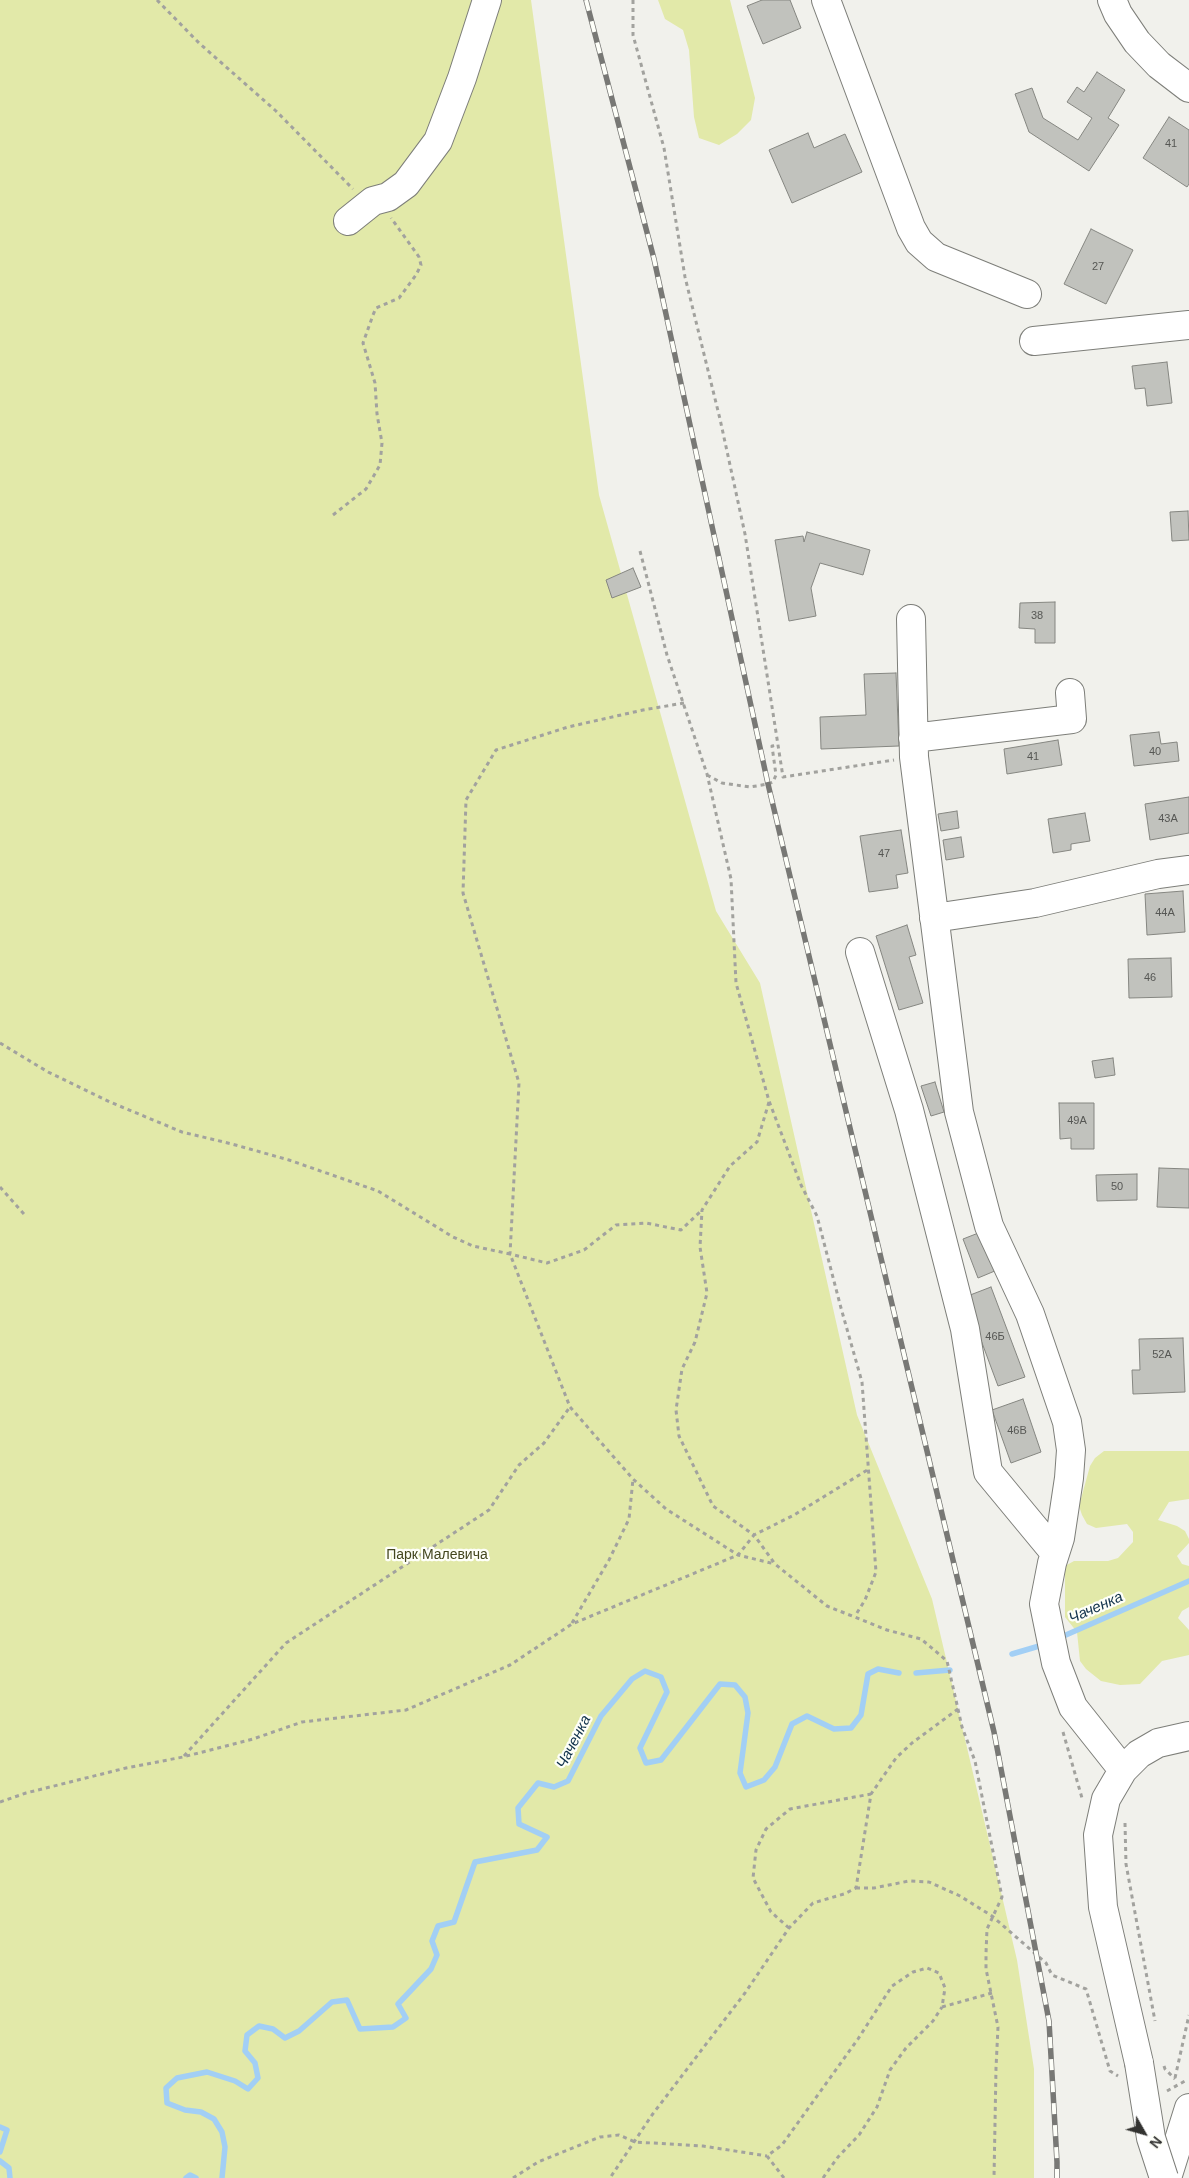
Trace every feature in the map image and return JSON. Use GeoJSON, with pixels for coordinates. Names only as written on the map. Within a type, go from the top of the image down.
{"type":"FeatureCollection","features":[{"type":"Feature","properties":{"kind":"street"},"geometry":{"type":"LineString","coordinates":[[348,221],[373,201],[388,197],[406,184],[438,141],[462,78],[487,0]]}},
{"type":"Feature","properties":{"kind":"street"},"geometry":{"type":"LineString","coordinates":[[826,0],[912,228],[920,242],[936,257],[1027,294]]}},
{"type":"Feature","properties":{"kind":"street"},"geometry":{"type":"LineString","coordinates":[[1112,0],[1118,14],[1137,42],[1159,65],[1189,88]]}},
{"type":"Feature","properties":{"kind":"street"},"geometry":{"type":"LineString","coordinates":[[1034,341],[1189,325]]}},
{"type":"Feature","properties":{"kind":"street"},"geometry":{"type":"LineString","coordinates":[[911,619],[914,747],[958,1112],[986,1218],[1030,1314],[1067,1422],[1071,1450],[1060,1538],[1044,1604],[1056,1663],[1073,1707],[1123,1770]]}},
{"type":"Feature","properties":{"kind":"street"},"geometry":{"type":"LineString","coordinates":[[914,747],[1072,719],[1070,693]]}},
{"type":"Feature","properties":{"kind":"street"},"geometry":{"type":"LineString","coordinates":[[934,918],[1035,903],[1158,874],[1189,870]]}},
{"type":"Feature","properties":{"kind":"street"},"geometry":{"type":"LineString","coordinates":[[860,952],[909,1110],[962,1320],[988,1472],[1055,1553]]}},
{"type":"Feature","properties":{"kind":"street"},"geometry":{"type":"LineString","coordinates":[[1168,2172],[1151,2138],[1151,2062],[1103,1907],[1098,1835],[1106,1799],[1123,1770],[1139,1754],[1158,1744],[1189,1736]]}},
{"type":"Feature","properties":{"kind":"street"},"geometry":{"type":"LineString","coordinates":[[1168,2172],[1189,2108]]}},
{"type":"Feature","properties":{"kind":"street"},"geometry":{"type":"LineString","coordinates":[[1168,2172],[1189,2125]]}},
{"type":"Feature","properties":{"kind":"path"},"geometry":{"type":"LineString","coordinates":[[157,0],[205,49],[276,111],[357,194],[373,201],[397,224],[419,257],[421,264],[416,275],[399,298],[376,308],[363,343],[375,383],[376,414],[382,443],[380,465],[366,489],[333,515]]}},
{"type":"Feature","properties":{"kind":"path"},"geometry":{"type":"LineString","coordinates":[[634,0],[634,36],[664,148],[685,276],[720,419],[745,534],[783,777],[914,747]]}},
{"type":"Feature","properties":{"kind":"path"},"geometry":{"type":"LineString","coordinates":[[640,551],[667,655],[707,774],[731,879],[736,983],[769,1100],[801,1185],[818,1216],[840,1308],[862,1382],[876,1572],[865,1600],[855,1616]]}},
{"type":"Feature","properties":{"kind":"path"},"geometry":{"type":"LineString","coordinates":[[684,703],[568,727],[496,750],[466,800],[462,893],[519,1083],[510,1254],[570,1407],[633,1479],[666,1509],[738,1555],[775,1564]]}},
{"type":"Feature","properties":{"kind":"path"},"geometry":{"type":"LineString","coordinates":[[707,774],[722,783],[750,786],[773,782],[776,775],[772,746],[778,745]]}},
{"type":"Feature","properties":{"kind":"path"},"geometry":{"type":"LineString","coordinates":[[0,1043],[48,1072],[110,1102],[182,1132],[289,1160],[378,1191],[453,1237],[473,1246],[547,1263],[584,1250],[616,1225],[646,1223],[681,1230],[702,1210],[730,1166],[757,1142],[769,1100]]}},
{"type":"Feature","properties":{"kind":"path"},"geometry":{"type":"LineString","coordinates":[[0,1187],[24,1214]]}},
{"type":"Feature","properties":{"kind":"path"},"geometry":{"type":"LineString","coordinates":[[702,1210],[700,1247],[707,1293],[695,1342],[682,1369],[676,1410],[679,1436],[713,1506],[754,1535],[775,1564],[827,1606],[886,1630],[920,1639],[947,1661],[962,1727],[975,1761],[1002,1897],[987,1930],[986,1952],[986,1969],[998,2027],[994,2178]]}},
{"type":"Feature","properties":{"kind":"path"},"geometry":{"type":"LineString","coordinates":[[183,1757],[286,1643],[489,1510],[519,1465],[544,1443],[570,1407]]}},
{"type":"Feature","properties":{"kind":"path"},"geometry":{"type":"LineString","coordinates":[[0,1802],[26,1793],[126,1768],[183,1757],[253,1738],[302,1722],[406,1710],[510,1665],[572,1624],[738,1555],[754,1535],[794,1514],[868,1469]]}},
{"type":"Feature","properties":{"kind":"path"},"geometry":{"type":"LineString","coordinates":[[572,1624],[609,1560],[628,1519],[633,1479]]}},
{"type":"Feature","properties":{"kind":"path"},"geometry":{"type":"LineString","coordinates":[[856,1888],[871,1794],[896,1758],[912,1743],[958,1710]]}},
{"type":"Feature","properties":{"kind":"path"},"geometry":{"type":"LineString","coordinates":[[1060,1723],[1085,1807]]}},
{"type":"Feature","properties":{"kind":"path"},"geometry":{"type":"LineString","coordinates":[[788,1928],[771,1912],[753,1878],[756,1850],[766,1828],[790,1809],[871,1794]]}},
{"type":"Feature","properties":{"kind":"path"},"geometry":{"type":"LineString","coordinates":[[1121,1817],[1126,1825],[1126,1864],[1142,1963],[1157,2031]]}},
{"type":"Feature","properties":{"kind":"path"},"geometry":{"type":"LineString","coordinates":[[610,2178],[652,2116],[745,1993],[788,1928],[813,1904],[856,1888],[874,1888],[909,1881],[929,1882],[960,1896],[992,1916],[1046,1963]]}},
{"type":"Feature","properties":{"kind":"path"},"geometry":{"type":"LineString","coordinates":[[766,2156],[782,2145],[858,2039],[892,1986],[912,1972],[927,1968],[939,1973],[945,1988],[942,2007],[906,2048],[890,2070],[877,2107],[859,2135],[838,2156],[823,2178]]}},
{"type":"Feature","properties":{"kind":"path"},"geometry":{"type":"LineString","coordinates":[[942,2007],[992,1993]]}},
{"type":"Feature","properties":{"kind":"path"},"geometry":{"type":"LineString","coordinates":[[1151,2062],[1165,2069],[1175,2079],[1189,2016]]}},
{"type":"Feature","properties":{"kind":"path"},"geometry":{"type":"LineString","coordinates":[[513,2178],[538,2162],[600,2137],[619,2135],[636,2142],[703,2146],[766,2156],[784,2178]]}},
{"type":"Feature","properties":{"kind":"green space","name":"Парк Малевича"},"geometry":{"type":"Polygon","coordinates":[[[0,0],[531,0],[599,495],[716,911],[760,983],[857,1415],[932,1599],[1017,1960],[1034,2069],[1034,2178],[0,2178],[0,0]]]}},
{"type":"Feature","properties":{"kind":"green space"},"geometry":{"type":"Polygon","coordinates":[[[658,0],[730,0],[755,98],[751,120],[737,134],[719,145],[699,138],[694,117],[689,50],[683,30],[665,19],[658,0]]]}},
{"type":"Feature","properties":{"kind":"green space"},"geometry":{"type":"Polygon","coordinates":[[[1104,1451],[1189,1451],[1189,1499],[1169,1502],[1158,1520],[1177,1526],[1185,1531],[1189,1539],[1189,1543],[1177,1556],[1182,1564],[1189,1566],[1189,1607],[1182,1611],[1178,1618],[1189,1630],[1189,1655],[1162,1661],[1140,1684],[1120,1685],[1101,1681],[1086,1669],[1080,1661],[1077,1632],[1065,1617],[1065,1566],[1074,1561],[1108,1561],[1118,1558],[1133,1542],[1133,1532],[1127,1524],[1096,1528],[1087,1524],[1079,1506],[1090,1466],[1095,1458],[1104,1451]]]}},
{"type":"Feature","properties":{"kind":"building"},"geometry":{"type":"Polygon","coordinates":[[[762,0],[790,0],[801,28],[763,44],[747,6],[762,0]]]}},
{"type":"Feature","properties":{"kind":"building"},"geometry":{"type":"Polygon","coordinates":[[[1097,72],[1125,90],[1108,118],[1119,125],[1089,171],[1029,132],[1015,94],[1032,88],[1043,118],[1078,140],[1092,118],[1067,102],[1077,87],[1084,92],[1097,72]]]}},
{"type":"Feature","properties":{"kind":"building"},"geometry":{"type":"Polygon","coordinates":[[[1169,117],[1189,130],[1189,184],[1187,187],[1143,158],[1169,117]]]}},
{"type":"Feature","properties":{"kind":"building"},"geometry":{"type":"Polygon","coordinates":[[[808,133],[814,148],[845,134],[862,172],[792,203],[769,150],[808,133]]]}},
{"type":"Feature","properties":{"kind":"building"},"geometry":{"type":"Polygon","coordinates":[[[1091,229],[1133,250],[1106,304],[1064,284],[1091,229]]]}},
{"type":"Feature","properties":{"kind":"building"},"geometry":{"type":"Polygon","coordinates":[[[1167,362],[1172,403],[1147,406],[1145,388],[1135,389],[1132,366],[1167,362]]]}},
{"type":"Feature","properties":{"kind":"building"},"geometry":{"type":"Polygon","coordinates":[[[1188,511],[1189,540],[1172,541],[1170,512],[1188,511]]]}},
{"type":"Feature","properties":{"kind":"building"},"geometry":{"type":"Polygon","coordinates":[[[807,532],[870,550],[863,575],[820,563],[811,588],[816,616],[789,621],[775,540],[803,536],[804,542],[807,532]]]}},
{"type":"Feature","properties":{"kind":"building"},"geometry":{"type":"Polygon","coordinates":[[[633,568],[641,587],[612,598],[606,580],[633,568]]]}},
{"type":"Feature","properties":{"kind":"building"},"geometry":{"type":"Polygon","coordinates":[[[1055,602],[1055,643],[1035,643],[1035,629],[1019,628],[1020,603],[1055,602]]]}},
{"type":"Feature","properties":{"kind":"building"},"geometry":{"type":"Polygon","coordinates":[[[896,673],[899,746],[821,749],[820,717],[866,715],[864,674],[896,673]]]}},
{"type":"Feature","properties":{"kind":"building"},"geometry":{"type":"Polygon","coordinates":[[[1159,732],[1161,744],[1177,742],[1179,761],[1134,766],[1130,735],[1159,732]]]}},
{"type":"Feature","properties":{"kind":"building"},"geometry":{"type":"Polygon","coordinates":[[[1058,740],[1062,765],[1007,774],[1004,749],[1058,740]]]}},
{"type":"Feature","properties":{"kind":"building"},"geometry":{"type":"Polygon","coordinates":[[[1189,797],[1189,833],[1150,840],[1145,804],[1189,797]]]}},
{"type":"Feature","properties":{"kind":"building"},"geometry":{"type":"Polygon","coordinates":[[[957,811],[959,828],[941,831],[938,814],[957,811]]]}},
{"type":"Feature","properties":{"kind":"building"},"geometry":{"type":"Polygon","coordinates":[[[1085,813],[1090,841],[1071,844],[1071,850],[1053,853],[1048,819],[1085,813]]]}},
{"type":"Feature","properties":{"kind":"building"},"geometry":{"type":"Polygon","coordinates":[[[901,830],[908,873],[896,875],[898,888],[869,892],[860,836],[901,830]]]}},
{"type":"Feature","properties":{"kind":"building"},"geometry":{"type":"Polygon","coordinates":[[[961,837],[964,857],[946,860],[943,840],[961,837]]]}},
{"type":"Feature","properties":{"kind":"building"},"geometry":{"type":"Polygon","coordinates":[[[1183,891],[1185,932],[1147,935],[1145,894],[1183,891]]]}},
{"type":"Feature","properties":{"kind":"building"},"geometry":{"type":"Polygon","coordinates":[[[907,925],[916,955],[909,957],[923,1003],[899,1010],[876,936],[907,925]]]}},
{"type":"Feature","properties":{"kind":"building"},"geometry":{"type":"Polygon","coordinates":[[[1171,958],[1172,997],[1129,998],[1128,959],[1171,958]]]}},
{"type":"Feature","properties":{"kind":"building"},"geometry":{"type":"Polygon","coordinates":[[[1113,1058],[1115,1075],[1095,1078],[1092,1061],[1113,1058]]]}},
{"type":"Feature","properties":{"kind":"building"},"geometry":{"type":"Polygon","coordinates":[[[935,1082],[944,1112],[931,1116],[921,1086],[935,1082]]]}},
{"type":"Feature","properties":{"kind":"building"},"geometry":{"type":"Polygon","coordinates":[[[1059,1103],[1094,1103],[1094,1149],[1071,1149],[1071,1138],[1060,1139],[1059,1103]]]}},
{"type":"Feature","properties":{"kind":"building"},"geometry":{"type":"Polygon","coordinates":[[[1159,1168],[1189,1169],[1189,1208],[1157,1207],[1159,1168]]]}},
{"type":"Feature","properties":{"kind":"building"},"geometry":{"type":"Polygon","coordinates":[[[1137,1174],[1137,1200],[1097,1201],[1096,1175],[1137,1174]]]}},
{"type":"Feature","properties":{"kind":"building"},"geometry":{"type":"Polygon","coordinates":[[[981,1232],[1002,1268],[978,1278],[963,1239],[981,1232]]]}},
{"type":"Feature","properties":{"kind":"building"},"geometry":{"type":"Polygon","coordinates":[[[991,1287],[1025,1377],[998,1386],[965,1297],[991,1287]]]}},
{"type":"Feature","properties":{"kind":"building"},"geometry":{"type":"Polygon","coordinates":[[[1183,1338],[1185,1392],[1133,1394],[1132,1370],[1140,1370],[1139,1339],[1183,1338]]]}},
{"type":"Feature","properties":{"kind":"building"},"geometry":{"type":"Polygon","coordinates":[[[1023,1399],[1041,1452],[1011,1463],[992,1410],[1023,1399]]]}},
{"type":"Feature","properties":{"kind":"waterway","name":"Чаченка"},"geometry":{"type":"LineString","coordinates":[[1059,1638],[1189,1581]]}},
{"type":"Feature","properties":{"kind":"waterway","name":"Чаченка"},"geometry":{"type":"LineString","coordinates":[[1012,1654],[1046,1644]]}},
{"type":"Feature","properties":{"kind":"waterway","name":"Чаченка"},"geometry":{"type":"LineString","coordinates":[[222,2178],[225,2147],[222,2132],[214,2119],[201,2112],[185,2110],[167,2103],[166,2088],[177,2078],[207,2072],[235,2081],[248,2089],[258,2078],[255,2063],[245,2051],[247,2035],[259,2026],[273,2029],[285,2038],[299,2031],[332,2002],[347,2000],[360,2029],[393,2027],[406,2018],[398,2004],[431,1969],[437,1955],[432,1941],[438,1926],[454,1922],[475,1862],[537,1850],[547,1837],[519,1824],[518,1808],[538,1783],[554,1787],[568,1781],[601,1716],[632,1679],[645,1671],[661,1677],[667,1692],[640,1748],[646,1763],[661,1760],[720,1684],[735,1685],[745,1697],[748,1713],[740,1773],[746,1787],[764,1780],[775,1767],[792,1724],[807,1716],[834,1729],[851,1728],[861,1715],[868,1674],[878,1669],[899,1673]]}},
{"type":"Feature","properties":{"kind":"waterway","name":"Чаченка"},"geometry":{"type":"LineString","coordinates":[[916,1673],[950,1670]]}},
{"type":"Feature","properties":{"kind":"waterway","name":"Чаченка"},"geometry":{"type":"LineString","coordinates":[[0,2127],[7,2130],[0,2152]]}},
{"type":"Feature","properties":{"kind":"waterway","name":"Чаченка"},"geometry":{"type":"LineString","coordinates":[[0,2161],[9,2168],[10,2178]]}},
{"type":"Feature","properties":{"kind":"waterway","name":"Чаченка"},"geometry":{"type":"LineString","coordinates":[[186,2178],[190,2175],[196,2178]]}},
{"type":"Feature","properties":{"kind":"railway"},"geometry":{"type":"LineString","coordinates":[[586,0],[654,259],[768,784],[994,1732],[1049,2021],[1057,2178]]}}]}
